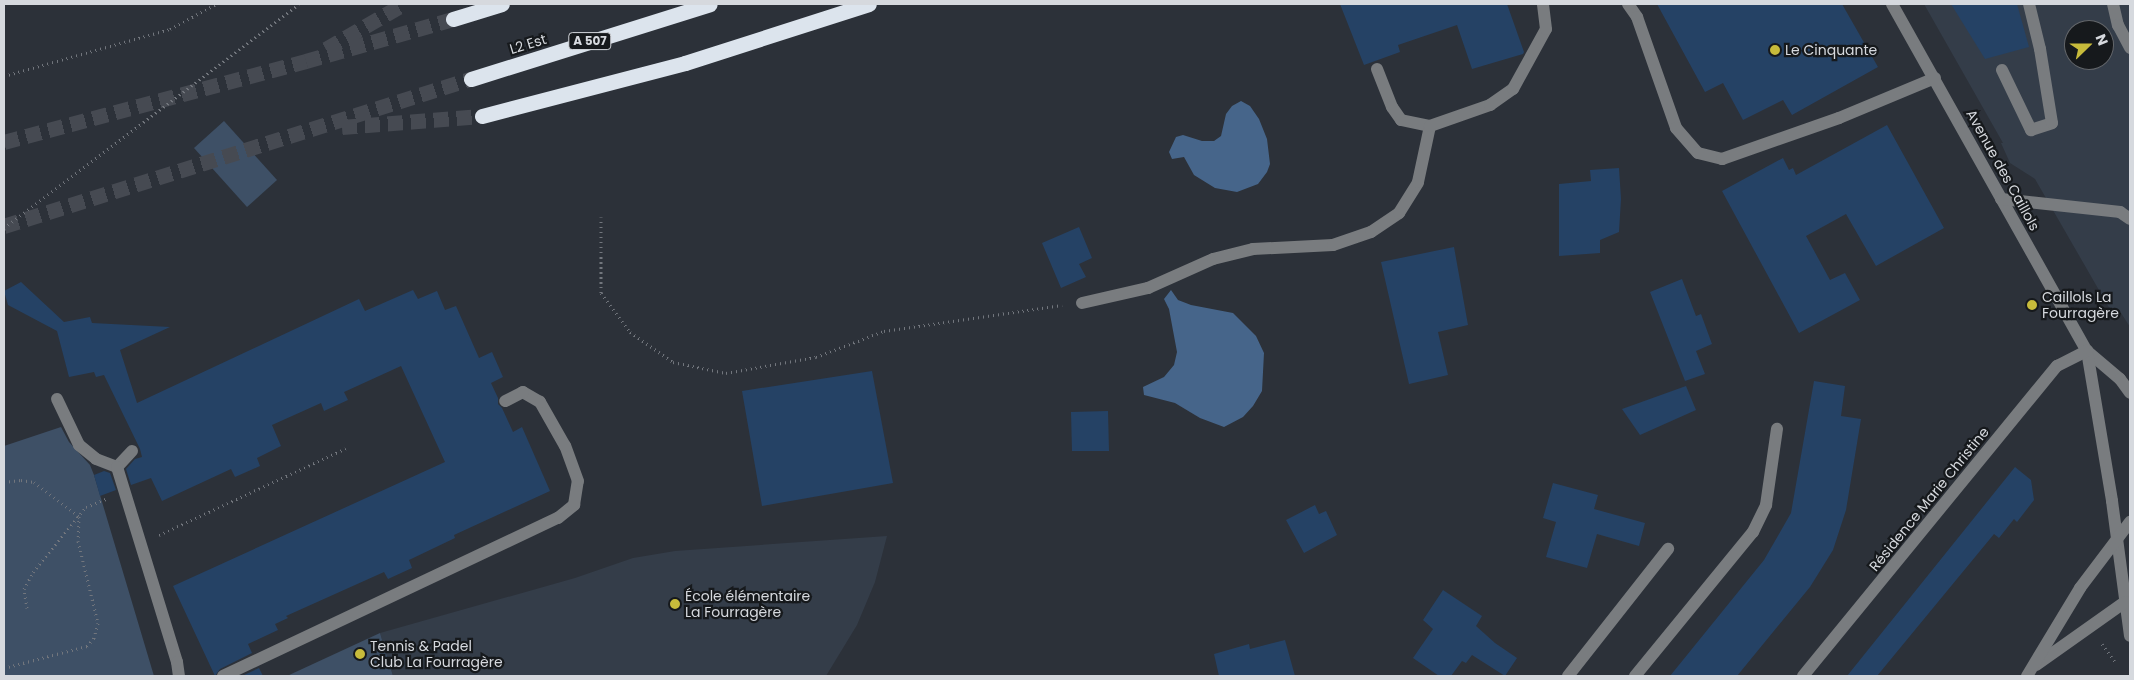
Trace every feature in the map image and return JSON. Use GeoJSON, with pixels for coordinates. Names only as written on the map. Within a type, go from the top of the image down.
{"type":"FeatureCollection","features":[{"type":"Feature","properties":{"kind":"highway"},"geometry":{"type":"LineString","coordinates":[[453,18],[502,4]]}},
{"type":"Feature","properties":{"kind":"highway","name":"L2 Est"},"geometry":{"type":"LineString","coordinates":[[471,79],[710,4]]}},
{"type":"Feature","properties":{"kind":"highway"},"geometry":{"type":"LineString","coordinates":[[482,116],[685,63],[868,4]]}},
{"type":"Feature","properties":{"kind":"street"},"geometry":{"type":"LineString","coordinates":[[1378,69],[1392,107],[1400,120],[1430,126],[1490,105],[1513,89],[1546,29],[1544,4]]}},
{"type":"Feature","properties":{"kind":"street"},"geometry":{"type":"LineString","coordinates":[[1628,4],[1637,17],[1676,128],[1698,153],[1722,159],[1839,118],[1935,78]]}},
{"type":"Feature","properties":{"kind":"street","name":"Avenue des Caillols"},"geometry":{"type":"LineString","coordinates":[[1892,4],[2087,351],[2120,379],[2130,393]]}},
{"type":"Feature","properties":{"kind":"street"},"geometry":{"type":"LineString","coordinates":[[2002,70],[2031,130],[2052,123],[2040,49],[2029,4]]}},
{"type":"Feature","properties":{"kind":"street"},"geometry":{"type":"LineString","coordinates":[[2113,4],[2118,25],[2130,48]]}},
{"type":"Feature","properties":{"kind":"street"},"geometry":{"type":"LineString","coordinates":[[1082,303],[1148,288],[1213,259],[1254,250],[1333,245],[1371,232],[1399,213],[1418,182],[1430,126]]}},
{"type":"Feature","properties":{"kind":"street"},"geometry":{"type":"LineString","coordinates":[[2001,199],[2120,212],[2130,220]]}},
{"type":"Feature","properties":{"kind":"street","name":"Avenue des Caillols"},"geometry":{"type":"LineString","coordinates":[[2087,351],[2116,539],[2128,602]]}},
{"type":"Feature","properties":{"kind":"street","name":"Résidence Marie Christine"},"geometry":{"type":"LineString","coordinates":[[1803,676],[2057,366],[2087,351]]}},
{"type":"Feature","properties":{"kind":"street"},"geometry":{"type":"LineString","coordinates":[[223,676],[558,518],[574,505],[578,481],[565,446],[540,402],[523,392],[505,401]]}},
{"type":"Feature","properties":{"kind":"street"},"geometry":{"type":"LineString","coordinates":[[57,399],[79,445],[96,459],[118,467]]}},
{"type":"Feature","properties":{"kind":"street"},"geometry":{"type":"LineString","coordinates":[[1636,676],[1753,532],[1766,505],[1777,429]]}},
{"type":"Feature","properties":{"kind":"street"},"geometry":{"type":"LineString","coordinates":[[118,467],[132,451]]}},
{"type":"Feature","properties":{"kind":"street"},"geometry":{"type":"LineString","coordinates":[[118,467],[178,662],[179,676]]}},
{"type":"Feature","properties":{"kind":"street"},"geometry":{"type":"LineString","coordinates":[[2030,672],[2080,588],[2130,522]]}},
{"type":"Feature","properties":{"kind":"street"},"geometry":{"type":"LineString","coordinates":[[1568,676],[1668,549]]}},
{"type":"Feature","properties":{"kind":"street"},"geometry":{"type":"LineString","coordinates":[[2030,672],[2128,602]]}},
{"type":"Feature","properties":{"kind":"street"},"geometry":{"type":"LineString","coordinates":[[2128,602],[2130,636]]}},
{"type":"Feature","properties":{"kind":"path"},"geometry":{"type":"LineString","coordinates":[[4,76],[170,29],[216,4]]}},
{"type":"Feature","properties":{"kind":"path"},"geometry":{"type":"LineString","coordinates":[[4,228],[299,4]]}},
{"type":"Feature","properties":{"kind":"path"},"geometry":{"type":"LineString","coordinates":[[601,217],[601,293],[630,332],[673,362],[726,373],[816,357],[884,331],[992,314],[1082,303]]}},
{"type":"Feature","properties":{"kind":"path"},"geometry":{"type":"LineString","coordinates":[[140,539],[163,534],[346,448]]}},
{"type":"Feature","properties":{"kind":"path"},"geometry":{"type":"LineString","coordinates":[[4,482],[21,480],[34,482],[79,516]]}},
{"type":"Feature","properties":{"kind":"path"},"geometry":{"type":"LineString","coordinates":[[27,608],[24,589],[33,572],[86,507],[110,498]]}},
{"type":"Feature","properties":{"kind":"path"},"geometry":{"type":"LineString","coordinates":[[4,668],[64,654],[87,646],[94,638],[98,623],[78,541],[79,516]]}},
{"type":"Feature","properties":{"kind":"path"},"geometry":{"type":"LineString","coordinates":[[2102,644],[2116,663]]}},
{"type":"Feature","properties":{"kind":"shaded area"},"geometry":{"type":"Polygon","coordinates":[[[1924,4],[2130,4],[2130,327],[2121,313],[2111,311],[2035,179],[2010,163],[2001,143],[2003,143],[1924,4]]]}},
{"type":"Feature","properties":{"kind":"shaded area"},"geometry":{"type":"Polygon","coordinates":[[[1241,101],[1250,106],[1259,119],[1267,139],[1270,164],[1267,172],[1258,184],[1237,192],[1215,188],[1194,175],[1184,157],[1172,159],[1169,152],[1176,137],[1183,135],[1202,141],[1214,141],[1221,136],[1226,114],[1232,106],[1241,101]]]}},
{"type":"Feature","properties":{"kind":"shaded area"},"geometry":{"type":"Polygon","coordinates":[[[224,121],[277,180],[247,207],[194,148],[224,121]]]}},
{"type":"Feature","properties":{"kind":"shaded area"},"geometry":{"type":"Polygon","coordinates":[[[1171,290],[1178,300],[1191,305],[1233,313],[1256,336],[1264,353],[1262,391],[1253,406],[1243,417],[1224,427],[1200,418],[1175,403],[1144,395],[1143,387],[1164,377],[1174,365],[1177,352],[1169,309],[1164,299],[1171,290]]]}},
{"type":"Feature","properties":{"kind":"shaded area"},"geometry":{"type":"Polygon","coordinates":[[[61,427],[69,442],[90,465],[94,475],[154,676],[4,676],[4,446],[61,427]]]}},
{"type":"Feature","properties":{"kind":"shaded area","name":"École élémentaire La Fourragère"},"geometry":{"type":"Polygon","coordinates":[[[887,536],[875,582],[857,625],[826,676],[393,676],[380,633],[575,578],[633,558],[675,551],[887,536]]]}},
{"type":"Feature","properties":{"kind":"shaded area","name":"Tennis & Padel Club La Fourragère"},"geometry":{"type":"Polygon","coordinates":[[[380,633],[393,676],[287,676],[380,633]]]}},
{"type":"Feature","properties":{"kind":"building"},"geometry":{"type":"Polygon","coordinates":[[[1340,4],[1507,4],[1524,52],[1523,54],[1472,69],[1457,25],[1398,45],[1400,52],[1364,65],[1340,4]]]}},
{"type":"Feature","properties":{"kind":"building","name":"Le Cinquante"},"geometry":{"type":"Polygon","coordinates":[[[1657,4],[1842,4],[1878,67],[1792,115],[1783,100],[1743,120],[1723,83],[1705,92],[1657,4]]]}},
{"type":"Feature","properties":{"kind":"building"},"geometry":{"type":"Polygon","coordinates":[[[1951,4],[2017,4],[2029,47],[1985,59],[1951,4]]]}},
{"type":"Feature","properties":{"kind":"building"},"geometry":{"type":"Polygon","coordinates":[[[1887,125],[1944,228],[1876,266],[1846,214],[1806,236],[1830,280],[1845,273],[1860,300],[1799,333],[1722,191],[1783,158],[1789,170],[1793,168],[1796,175],[1887,125]]]}},
{"type":"Feature","properties":{"kind":"building"},"geometry":{"type":"Polygon","coordinates":[[[1619,168],[1621,199],[1619,232],[1600,240],[1600,253],[1559,256],[1559,184],[1591,181],[1590,170],[1619,168]]]}},
{"type":"Feature","properties":{"kind":"building"},"geometry":{"type":"Polygon","coordinates":[[[1079,227],[1092,258],[1079,264],[1086,277],[1061,288],[1042,243],[1079,227]]]}},
{"type":"Feature","properties":{"kind":"building"},"geometry":{"type":"Polygon","coordinates":[[[1454,247],[1468,325],[1438,332],[1448,375],[1409,384],[1381,262],[1454,247]]]}},
{"type":"Feature","properties":{"kind":"building"},"geometry":{"type":"Polygon","coordinates":[[[1682,279],[1696,316],[1701,314],[1712,344],[1696,351],[1705,374],[1685,381],[1650,292],[1682,279]]]}},
{"type":"Feature","properties":{"kind":"building"},"geometry":{"type":"Polygon","coordinates":[[[21,282],[64,322],[90,317],[92,323],[170,327],[120,350],[137,403],[359,299],[365,311],[413,290],[418,299],[437,291],[445,310],[456,306],[479,358],[492,352],[503,377],[491,383],[498,398],[498,404],[502,408],[513,432],[522,427],[550,491],[454,535],[455,538],[409,560],[412,568],[388,579],[384,572],[286,616],[288,618],[275,624],[278,630],[248,644],[252,653],[220,669],[215,676],[173,586],[445,462],[401,366],[344,392],[348,400],[324,411],[321,403],[272,425],[281,446],[257,458],[260,466],[235,477],[231,469],[162,501],[151,478],[131,485],[126,469],[135,459],[142,457],[140,449],[104,375],[96,377],[94,372],[69,377],[57,331],[8,305],[4,291],[21,282]]]}},
{"type":"Feature","properties":{"kind":"building"},"geometry":{"type":"Polygon","coordinates":[[[872,371],[893,483],[762,506],[742,391],[872,371]]]}},
{"type":"Feature","properties":{"kind":"building"},"geometry":{"type":"Polygon","coordinates":[[[1814,381],[1845,386],[1841,416],[1861,419],[1846,510],[1833,550],[1810,587],[1737,676],[1670,676],[1764,560],[1791,513],[1814,381]]]}},
{"type":"Feature","properties":{"kind":"building"},"geometry":{"type":"Polygon","coordinates":[[[1686,386],[1696,410],[1640,435],[1622,409],[1686,386]]]}},
{"type":"Feature","properties":{"kind":"building"},"geometry":{"type":"Polygon","coordinates":[[[1108,411],[1109,451],[1072,451],[1071,412],[1108,411]]]}},
{"type":"Feature","properties":{"kind":"building"},"geometry":{"type":"Polygon","coordinates":[[[2015,467],[2031,480],[2034,500],[2017,522],[2014,519],[1999,538],[1994,534],[1877,676],[1847,676],[2015,467]]]}},
{"type":"Feature","properties":{"kind":"building"},"geometry":{"type":"Polygon","coordinates":[[[104,471],[110,473],[116,490],[100,496],[94,475],[104,471]]]}},
{"type":"Feature","properties":{"kind":"building"},"geometry":{"type":"Polygon","coordinates":[[[1553,483],[1598,495],[1594,509],[1645,523],[1639,546],[1597,534],[1587,568],[1546,557],[1556,522],[1543,518],[1553,483]]]}},
{"type":"Feature","properties":{"kind":"building"},"geometry":{"type":"Polygon","coordinates":[[[1315,505],[1319,514],[1326,511],[1337,535],[1304,553],[1286,520],[1315,505]]]}},
{"type":"Feature","properties":{"kind":"building"},"geometry":{"type":"Polygon","coordinates":[[[1443,590],[1482,616],[1476,626],[1495,643],[1517,658],[1505,676],[1472,655],[1466,663],[1462,661],[1451,676],[1439,676],[1413,658],[1433,629],[1423,620],[1443,590]]]}},
{"type":"Feature","properties":{"kind":"building"},"geometry":{"type":"Polygon","coordinates":[[[1285,640],[1295,676],[1219,676],[1214,654],[1249,644],[1250,649],[1285,640]]]}},
{"type":"Feature","properties":{"kind":"building"},"geometry":{"type":"Polygon","coordinates":[[[259,668],[263,676],[242,676],[259,668]]]}},
{"type":"Feature","properties":{"kind":"tunnel"},"geometry":{"type":"LineString","coordinates":[[326,49],[404,4]]}},
{"type":"Feature","properties":{"kind":"tunnel"},"geometry":{"type":"LineString","coordinates":[[4,142],[306,61],[453,19]]}},
{"type":"Feature","properties":{"kind":"tunnel"},"geometry":{"type":"LineString","coordinates":[[4,226],[471,79]]}},
{"type":"Feature","properties":{"kind":"tunnel"},"geometry":{"type":"LineString","coordinates":[[342,127],[482,116]]}},
{"type":"Feature","properties":{"kind":"place","name":"Le Cinquante"},"geometry":{"type":"Point","coordinates":[1775,50]}},
{"type":"Feature","properties":{"kind":"place","name":"Caillols La Fourragère"},"geometry":{"type":"Point","coordinates":[2032,305]}},
{"type":"Feature","properties":{"kind":"place","name":"École élémentaire La Fourragère"},"geometry":{"type":"Point","coordinates":[675,604]}},
{"type":"Feature","properties":{"kind":"place","name":"Tennis & Padel Club La Fourragère"},"geometry":{"type":"Point","coordinates":[360,654]}}]}
